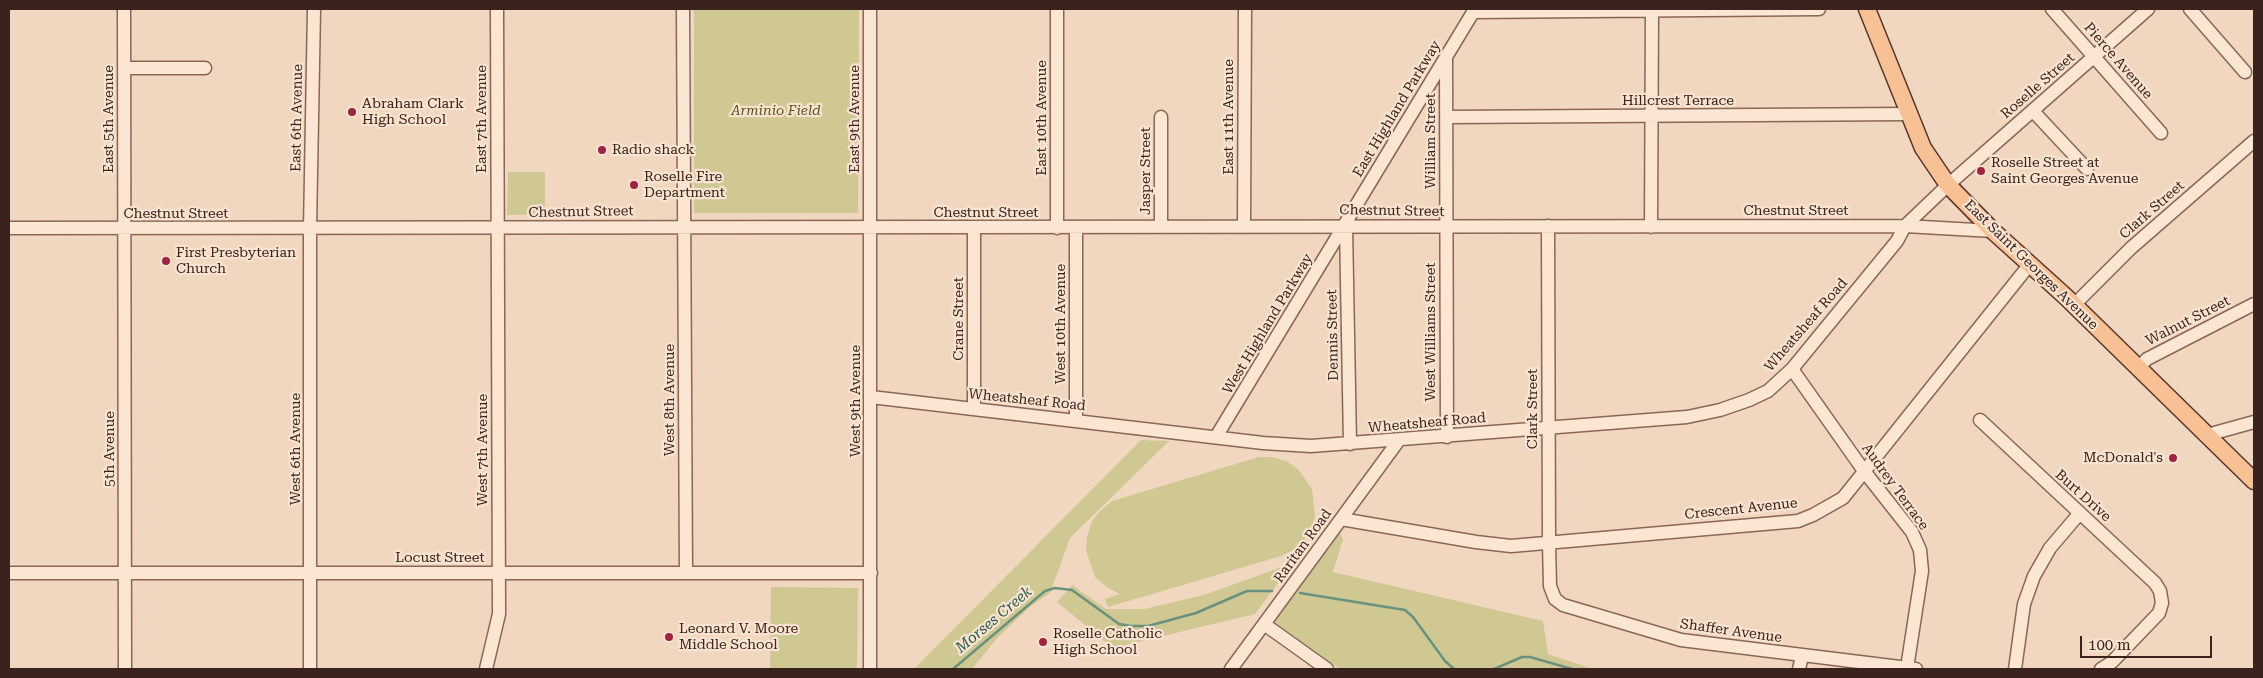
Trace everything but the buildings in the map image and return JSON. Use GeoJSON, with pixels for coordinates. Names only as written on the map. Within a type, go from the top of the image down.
{"type":"FeatureCollection","features":[{"type":"Feature","properties":{"kind":"main road","name":"East Saint Georges Avenue"},"geometry":{"type":"LineString","coordinates":[[1867,9],[1923,148],[1948,185],[1993,231],[2074,305],[2254,481]]}},
{"type":"Feature","properties":{"kind":"street","name":"East 5th Avenue"},"geometry":{"type":"LineString","coordinates":[[123,229],[124,9]]}},
{"type":"Feature","properties":{"kind":"street","name":"East 6th Avenue"},"geometry":{"type":"LineString","coordinates":[[310,229],[314,9]]}},
{"type":"Feature","properties":{"kind":"street","name":"East 7th Avenue"},"geometry":{"type":"LineString","coordinates":[[497,9],[497,228]]}},
{"type":"Feature","properties":{"kind":"street","name":"West 8th Avenue"},"geometry":{"type":"LineString","coordinates":[[683,9],[686,573]]}},
{"type":"Feature","properties":{"kind":"street","name":"East 9th Avenue"},"geometry":{"type":"LineString","coordinates":[[870,9],[870,228]]}},
{"type":"Feature","properties":{"kind":"street","name":"East 10th Avenue"},"geometry":{"type":"LineString","coordinates":[[1057,9],[1057,228]]}},
{"type":"Feature","properties":{"kind":"street","name":"East 11th Avenue"},"geometry":{"type":"LineString","coordinates":[[1244,226],[1245,9]]}},
{"type":"Feature","properties":{"kind":"street"},"geometry":{"type":"LineString","coordinates":[[1474,10],[1820,9]]}},
{"type":"Feature","properties":{"kind":"street","name":"Pierce Avenue"},"geometry":{"type":"LineString","coordinates":[[2052,9],[2161,133]]}},
{"type":"Feature","properties":{"kind":"street","name":"Roselle Street"},"geometry":{"type":"LineString","coordinates":[[1948,185],[2148,9]]}},
{"type":"Feature","properties":{"kind":"street"},"geometry":{"type":"LineString","coordinates":[[2190,9],[2245,72]]}},
{"type":"Feature","properties":{"kind":"street","name":"East Highland Parkway"},"geometry":{"type":"LineString","coordinates":[[1346,226],[1474,10]]}},
{"type":"Feature","properties":{"kind":"street"},"geometry":{"type":"LineString","coordinates":[[1651,227],[1652,10]]}},
{"type":"Feature","properties":{"kind":"street","name":"William Street"},"geometry":{"type":"LineString","coordinates":[[1446,56],[1446,227]]}},
{"type":"Feature","properties":{"kind":"street"},"geometry":{"type":"LineString","coordinates":[[124,68],[205,68]]}},
{"type":"Feature","properties":{"kind":"street"},"geometry":{"type":"LineString","coordinates":[[2032,110],[2087,169]]}},
{"type":"Feature","properties":{"kind":"street","name":"Hillcrest Terrace"},"geometry":{"type":"LineString","coordinates":[[1447,117],[1909,114]]}},
{"type":"Feature","properties":{"kind":"street","name":"Jasper Street"},"geometry":{"type":"LineString","coordinates":[[1161,117],[1161,226]]}},
{"type":"Feature","properties":{"kind":"street","name":"Clark Street"},"geometry":{"type":"LineString","coordinates":[[2074,305],[2131,248],[2252,148]]}},
{"type":"Feature","properties":{"kind":"street"},"geometry":{"type":"LineString","coordinates":[[1905,226],[1948,185]]}},
{"type":"Feature","properties":{"kind":"street","name":"West Highland Parkway"},"geometry":{"type":"LineString","coordinates":[[1216,437],[1346,226]]}},
{"type":"Feature","properties":{"kind":"street","name":"Dennis Street"},"geometry":{"type":"LineString","coordinates":[[1346,226],[1350,444]]}},
{"type":"Feature","properties":{"kind":"street","name":"Clark Street"},"geometry":{"type":"LineString","coordinates":[[1548,226],[1549,542],[1552,592]]}},
{"type":"Feature","properties":{"kind":"street","name":"Chestnut Street"},"geometry":{"type":"LineString","coordinates":[[9,228],[1905,226],[1993,231]]}},
{"type":"Feature","properties":{"kind":"street","name":"Wheatsheaf Road"},"geometry":{"type":"LineString","coordinates":[[871,397],[1216,437],[1311,446],[1687,417],[1720,410],[1750,400],[1768,391],[1792,369],[1897,241],[1905,226]]}},
{"type":"Feature","properties":{"kind":"street","name":"West Williams Street"},"geometry":{"type":"LineString","coordinates":[[1446,227],[1446,437]]}},
{"type":"Feature","properties":{"kind":"street","name":"West 7th Avenue"},"geometry":{"type":"LineString","coordinates":[[486,669],[499,620],[497,228]]}},
{"type":"Feature","properties":{"kind":"street","name":"West 9th Avenue"},"geometry":{"type":"LineString","coordinates":[[870,228],[870,669]]}},
{"type":"Feature","properties":{"kind":"street","name":"Crane Street"},"geometry":{"type":"LineString","coordinates":[[974,228],[974,410]]}},
{"type":"Feature","properties":{"kind":"street","name":"West 10th Avenue"},"geometry":{"type":"LineString","coordinates":[[1076,228],[1076,421]]}},
{"type":"Feature","properties":{"kind":"street","name":"5th Avenue"},"geometry":{"type":"LineString","coordinates":[[123,229],[125,669]]}},
{"type":"Feature","properties":{"kind":"street","name":"West 6th Avenue"},"geometry":{"type":"LineString","coordinates":[[310,229],[310,669]]}},
{"type":"Feature","properties":{"kind":"street","name":"Crescent Avenue"},"geometry":{"type":"LineString","coordinates":[[1341,519],[1476,542],[1511,546],[1798,520],[1813,515],[1843,498],[2030,264]]}},
{"type":"Feature","properties":{"kind":"street","name":"Walnut Street"},"geometry":{"type":"LineString","coordinates":[[2138,368],[2147,360],[2254,304]]}},
{"type":"Feature","properties":{"kind":"street","name":"Audrey Terrace"},"geometry":{"type":"LineString","coordinates":[[1792,369],[1864,471],[1912,532],[1920,550],[1922,572],[1911,669]]}},
{"type":"Feature","properties":{"kind":"street","name":"Burt Drive"},"geometry":{"type":"LineString","coordinates":[[1980,420],[2155,583],[2161,597],[2159,613],[2112,662],[2101,669]]}},
{"type":"Feature","properties":{"kind":"street"},"geometry":{"type":"LineString","coordinates":[[2207,435],[2254,422]]}},
{"type":"Feature","properties":{"kind":"street","name":"Raritan Road"},"geometry":{"type":"LineString","coordinates":[[1231,669],[1399,440]]}},
{"type":"Feature","properties":{"kind":"street"},"geometry":{"type":"LineString","coordinates":[[2015,669],[2024,604],[2034,576],[2050,548],[2079,514]]}},
{"type":"Feature","properties":{"kind":"street","name":"Locust Street"},"geometry":{"type":"LineString","coordinates":[[9,573],[870,573]]}},
{"type":"Feature","properties":{"kind":"street","name":"Shaffer Avenue"},"geometry":{"type":"LineString","coordinates":[[1552,592],[1555,599],[1563,605],[1680,640],[1911,669]]}},
{"type":"Feature","properties":{"kind":"street"},"geometry":{"type":"LineString","coordinates":[[1264,624],[1327,669]]}},
{"type":"Feature","properties":{"kind":"street"},"geometry":{"type":"LineString","coordinates":[[1799,669],[1802,656]]}},
{"type":"Feature","properties":{"kind":"green space","name":"Arminio Field"},"geometry":{"type":"Polygon","coordinates":[[[694,9],[859,9],[858,213],[694,213],[694,9]]]}},
{"type":"Feature","properties":{"kind":"green space"},"geometry":{"type":"Polygon","coordinates":[[[508,172],[545,172],[545,214],[507,215],[508,172]]]}},
{"type":"Feature","properties":{"kind":"green space"},"geometry":{"type":"Polygon","coordinates":[[[1141,440],[1169,441],[1070,538],[1050,593],[1031,606],[998,637],[972,669],[914,669],[1141,440]]]}},
{"type":"Feature","properties":{"kind":"green space"},"geometry":{"type":"Polygon","coordinates":[[[1259,457],[1271,457],[1286,461],[1298,469],[1312,489],[1315,516],[1311,529],[1302,543],[1290,552],[1278,557],[1108,607],[1105,599],[1120,594],[1108,588],[1095,577],[1086,551],[1087,537],[1092,521],[1099,512],[1112,501],[1259,457]]]}},
{"type":"Feature","properties":{"kind":"green space"},"geometry":{"type":"Polygon","coordinates":[[[1339,532],[1343,539],[1333,572],[1543,621],[1548,654],[1593,669],[1340,669],[1271,623],[1339,532]]]}},
{"type":"Feature","properties":{"kind":"green space"},"geometry":{"type":"Polygon","coordinates":[[[1293,563],[1255,614],[1113,648],[1057,602],[1072,585],[1106,609],[1144,609],[1204,595],[1293,563]]]}},
{"type":"Feature","properties":{"kind":"green space"},"geometry":{"type":"Polygon","coordinates":[[[771,587],[858,588],[857,669],[770,669],[771,587]]]}},
{"type":"Feature","properties":{"kind":"waterway","name":"Morses Creek"},"geometry":{"type":"LineString","coordinates":[[953,669],[1045,591],[1055,588],[1072,590],[1119,624],[1131,626],[1148,626],[1196,613],[1247,591],[1272,591]]}},
{"type":"Feature","properties":{"kind":"waterway","name":"Morses Creek"},"geometry":{"type":"LineString","coordinates":[[1300,593],[1405,610],[1413,617],[1445,661],[1454,669]]}},
{"type":"Feature","properties":{"kind":"waterway","name":"Morses Creek"},"geometry":{"type":"LineString","coordinates":[[1494,669],[1522,657],[1530,657],[1572,669]]}},
{"type":"Feature","properties":{"kind":"place","name":"Abraham Clark High School"},"geometry":{"type":"Point","coordinates":[352,112]}},
{"type":"Feature","properties":{"kind":"place","name":"Radio shack"},"geometry":{"type":"Point","coordinates":[602,150]}},
{"type":"Feature","properties":{"kind":"place","name":"Roselle Street at Saint Georges Avenue"},"geometry":{"type":"Point","coordinates":[1981,171]}},
{"type":"Feature","properties":{"kind":"place","name":"Roselle Fire Department"},"geometry":{"type":"Point","coordinates":[634,185]}},
{"type":"Feature","properties":{"kind":"place","name":"First Presbyterian Church"},"geometry":{"type":"Point","coordinates":[166,261]}},
{"type":"Feature","properties":{"kind":"place","name":"McDonald's"},"geometry":{"type":"Point","coordinates":[2173,458]}},
{"type":"Feature","properties":{"kind":"place","name":"Leonard V. Moore Middle School"},"geometry":{"type":"Point","coordinates":[669,637]}},
{"type":"Feature","properties":{"kind":"place","name":"Roselle Catholic High School"},"geometry":{"type":"Point","coordinates":[1043,642]}}]}
